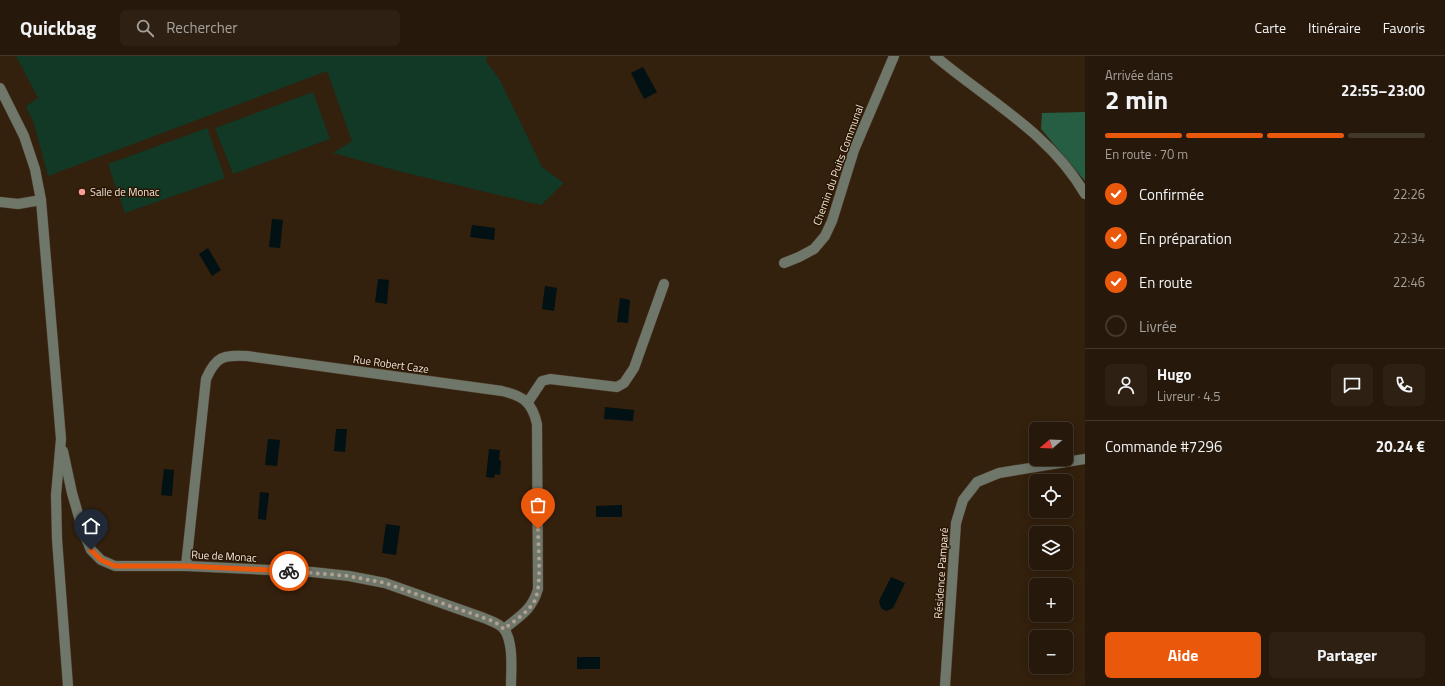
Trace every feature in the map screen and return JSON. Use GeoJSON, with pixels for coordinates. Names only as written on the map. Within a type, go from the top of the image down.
{"type":"FeatureCollection","features":[{"type":"Feature","properties":{"kind":"street","name":"Chemin du Puits Communal"},"geometry":{"type":"LineString","coordinates":[[784,263],[814,249],[825,236],[832,221],[854,150],[894,56]]}},
{"type":"Feature","properties":{"kind":"street"},"geometry":{"type":"LineString","coordinates":[[935,56],[963,79],[998,103],[1048,146],[1066,167],[1085,194]]}},
{"type":"Feature","properties":{"kind":"street"},"geometry":{"type":"LineString","coordinates":[[0,88],[24,136],[35,169],[41,200],[61,439],[56,495],[57,539],[68,686]]}},
{"type":"Feature","properties":{"kind":"street"},"geometry":{"type":"LineString","coordinates":[[0,202],[18,204],[41,200]]}},
{"type":"Feature","properties":{"kind":"street"},"geometry":{"type":"LineString","coordinates":[[511,686],[511,655],[509,640],[504,629],[527,610],[534,601],[538,589],[537,424],[534,412],[528,402],[542,381],[550,379],[617,387],[624,383],[634,368],[664,284]]}},
{"type":"Feature","properties":{"kind":"street","name":"Rue Robert Caze"},"geometry":{"type":"LineString","coordinates":[[186,566],[206,379],[212,366],[222,358],[233,355],[247,356],[502,391],[516,394],[528,402]]}},
{"type":"Feature","properties":{"kind":"street","name":"Rue de Monac"},"geometry":{"type":"LineString","coordinates":[[61,439],[72,493],[83,531],[91,550],[101,560],[115,566],[186,566],[312,572],[349,576],[385,583],[495,622],[504,629]]}},
{"type":"Feature","properties":{"kind":"street","name":"Résidence Pamparé"},"geometry":{"type":"LineString","coordinates":[[945,686],[956,523],[963,500],[977,482],[999,473],[1085,459]]}},
{"type":"Feature","properties":{"kind":"green space"},"geometry":{"type":"Polygon","coordinates":[[[16,56],[487,56],[486,61],[500,80],[542,167],[564,183],[541,205],[402,172],[333,153],[352,141],[327,71],[48,176],[34,124],[26,106],[38,98],[16,56]]]}},
{"type":"Feature","properties":{"kind":"green space"},"geometry":{"type":"Polygon","coordinates":[[[313,92],[330,139],[233,174],[215,128],[313,92]]]}},
{"type":"Feature","properties":{"kind":"green space"},"geometry":{"type":"Polygon","coordinates":[[[1085,112],[1085,181],[1041,129],[1042,113],[1085,112]]]}},
{"type":"Feature","properties":{"kind":"green space"},"geometry":{"type":"Polygon","coordinates":[[[207,128],[225,178],[125,213],[108,164],[207,128]]]}},
{"type":"Feature","properties":{"kind":"shaded area"},"geometry":{"type":"Polygon","coordinates":[[[643,67],[657,92],[644,99],[631,73],[643,67]]]}},
{"type":"Feature","properties":{"kind":"shaded area"},"geometry":{"type":"Polygon","coordinates":[[[272,219],[283,220],[280,248],[269,247],[272,219]]]}},
{"type":"Feature","properties":{"kind":"shaded area"},"geometry":{"type":"Polygon","coordinates":[[[472,225],[495,228],[494,240],[470,237],[472,225]]]}},
{"type":"Feature","properties":{"kind":"shaded area"},"geometry":{"type":"Polygon","coordinates":[[[208,248],[221,270],[212,276],[199,254],[208,248]]]}},
{"type":"Feature","properties":{"kind":"shaded area"},"geometry":{"type":"Polygon","coordinates":[[[378,279],[389,280],[387,304],[375,302],[378,279]]]}},
{"type":"Feature","properties":{"kind":"shaded area"},"geometry":{"type":"Polygon","coordinates":[[[545,286],[557,288],[554,311],[542,309],[545,286]]]}},
{"type":"Feature","properties":{"kind":"shaded area"},"geometry":{"type":"Polygon","coordinates":[[[620,298],[630,300],[628,323],[617,322],[620,298]]]}},
{"type":"Feature","properties":{"kind":"shaded area"},"geometry":{"type":"Polygon","coordinates":[[[605,407],[634,410],[633,421],[604,419],[605,407]]]}},
{"type":"Feature","properties":{"kind":"shaded area"},"geometry":{"type":"Polygon","coordinates":[[[336,429],[347,429],[345,452],[334,451],[336,429]]]}},
{"type":"Feature","properties":{"kind":"shaded area"},"geometry":{"type":"Polygon","coordinates":[[[268,439],[280,440],[277,466],[265,465],[268,439]]]}},
{"type":"Feature","properties":{"kind":"shaded area"},"geometry":{"type":"Polygon","coordinates":[[[489,449],[500,450],[500,475],[495,474],[494,478],[486,477],[489,449]]]}},
{"type":"Feature","properties":{"kind":"shaded area"},"geometry":{"type":"Polygon","coordinates":[[[164,469],[174,470],[172,496],[161,495],[164,469]]]}},
{"type":"Feature","properties":{"kind":"shaded area"},"geometry":{"type":"Polygon","coordinates":[[[260,492],[269,493],[266,520],[258,519],[260,492]]]}},
{"type":"Feature","properties":{"kind":"shaded area"},"geometry":{"type":"Polygon","coordinates":[[[622,505],[622,517],[596,517],[596,506],[622,505]]]}},
{"type":"Feature","properties":{"kind":"shaded area"},"geometry":{"type":"Polygon","coordinates":[[[386,524],[400,526],[396,555],[382,553],[386,524]]]}},
{"type":"Feature","properties":{"kind":"shaded area"},"geometry":{"type":"Polygon","coordinates":[[[891,577],[905,583],[893,608],[886,611],[881,608],[879,601],[891,577]]]}},
{"type":"Feature","properties":{"kind":"shaded area"},"geometry":{"type":"Polygon","coordinates":[[[577,657],[600,657],[600,669],[577,669],[577,657]]]}},
{"type":"Feature","properties":{"kind":"way so far"},"geometry":{"type":"LineString","coordinates":[[289,571],[349,576],[385,583],[495,622],[504,629],[527,610],[534,601],[538,589],[538,529]]}},
{"type":"Feature","properties":{"kind":"place","name":"Salle de Monac"},"geometry":{"type":"Point","coordinates":[82,192]}},
{"type":"Feature","properties":{"kind":"route"},"geometry":{"type":"LineString","coordinates":[[91,550],[101,560],[115,566],[186,566],[289,571]]}}]}
